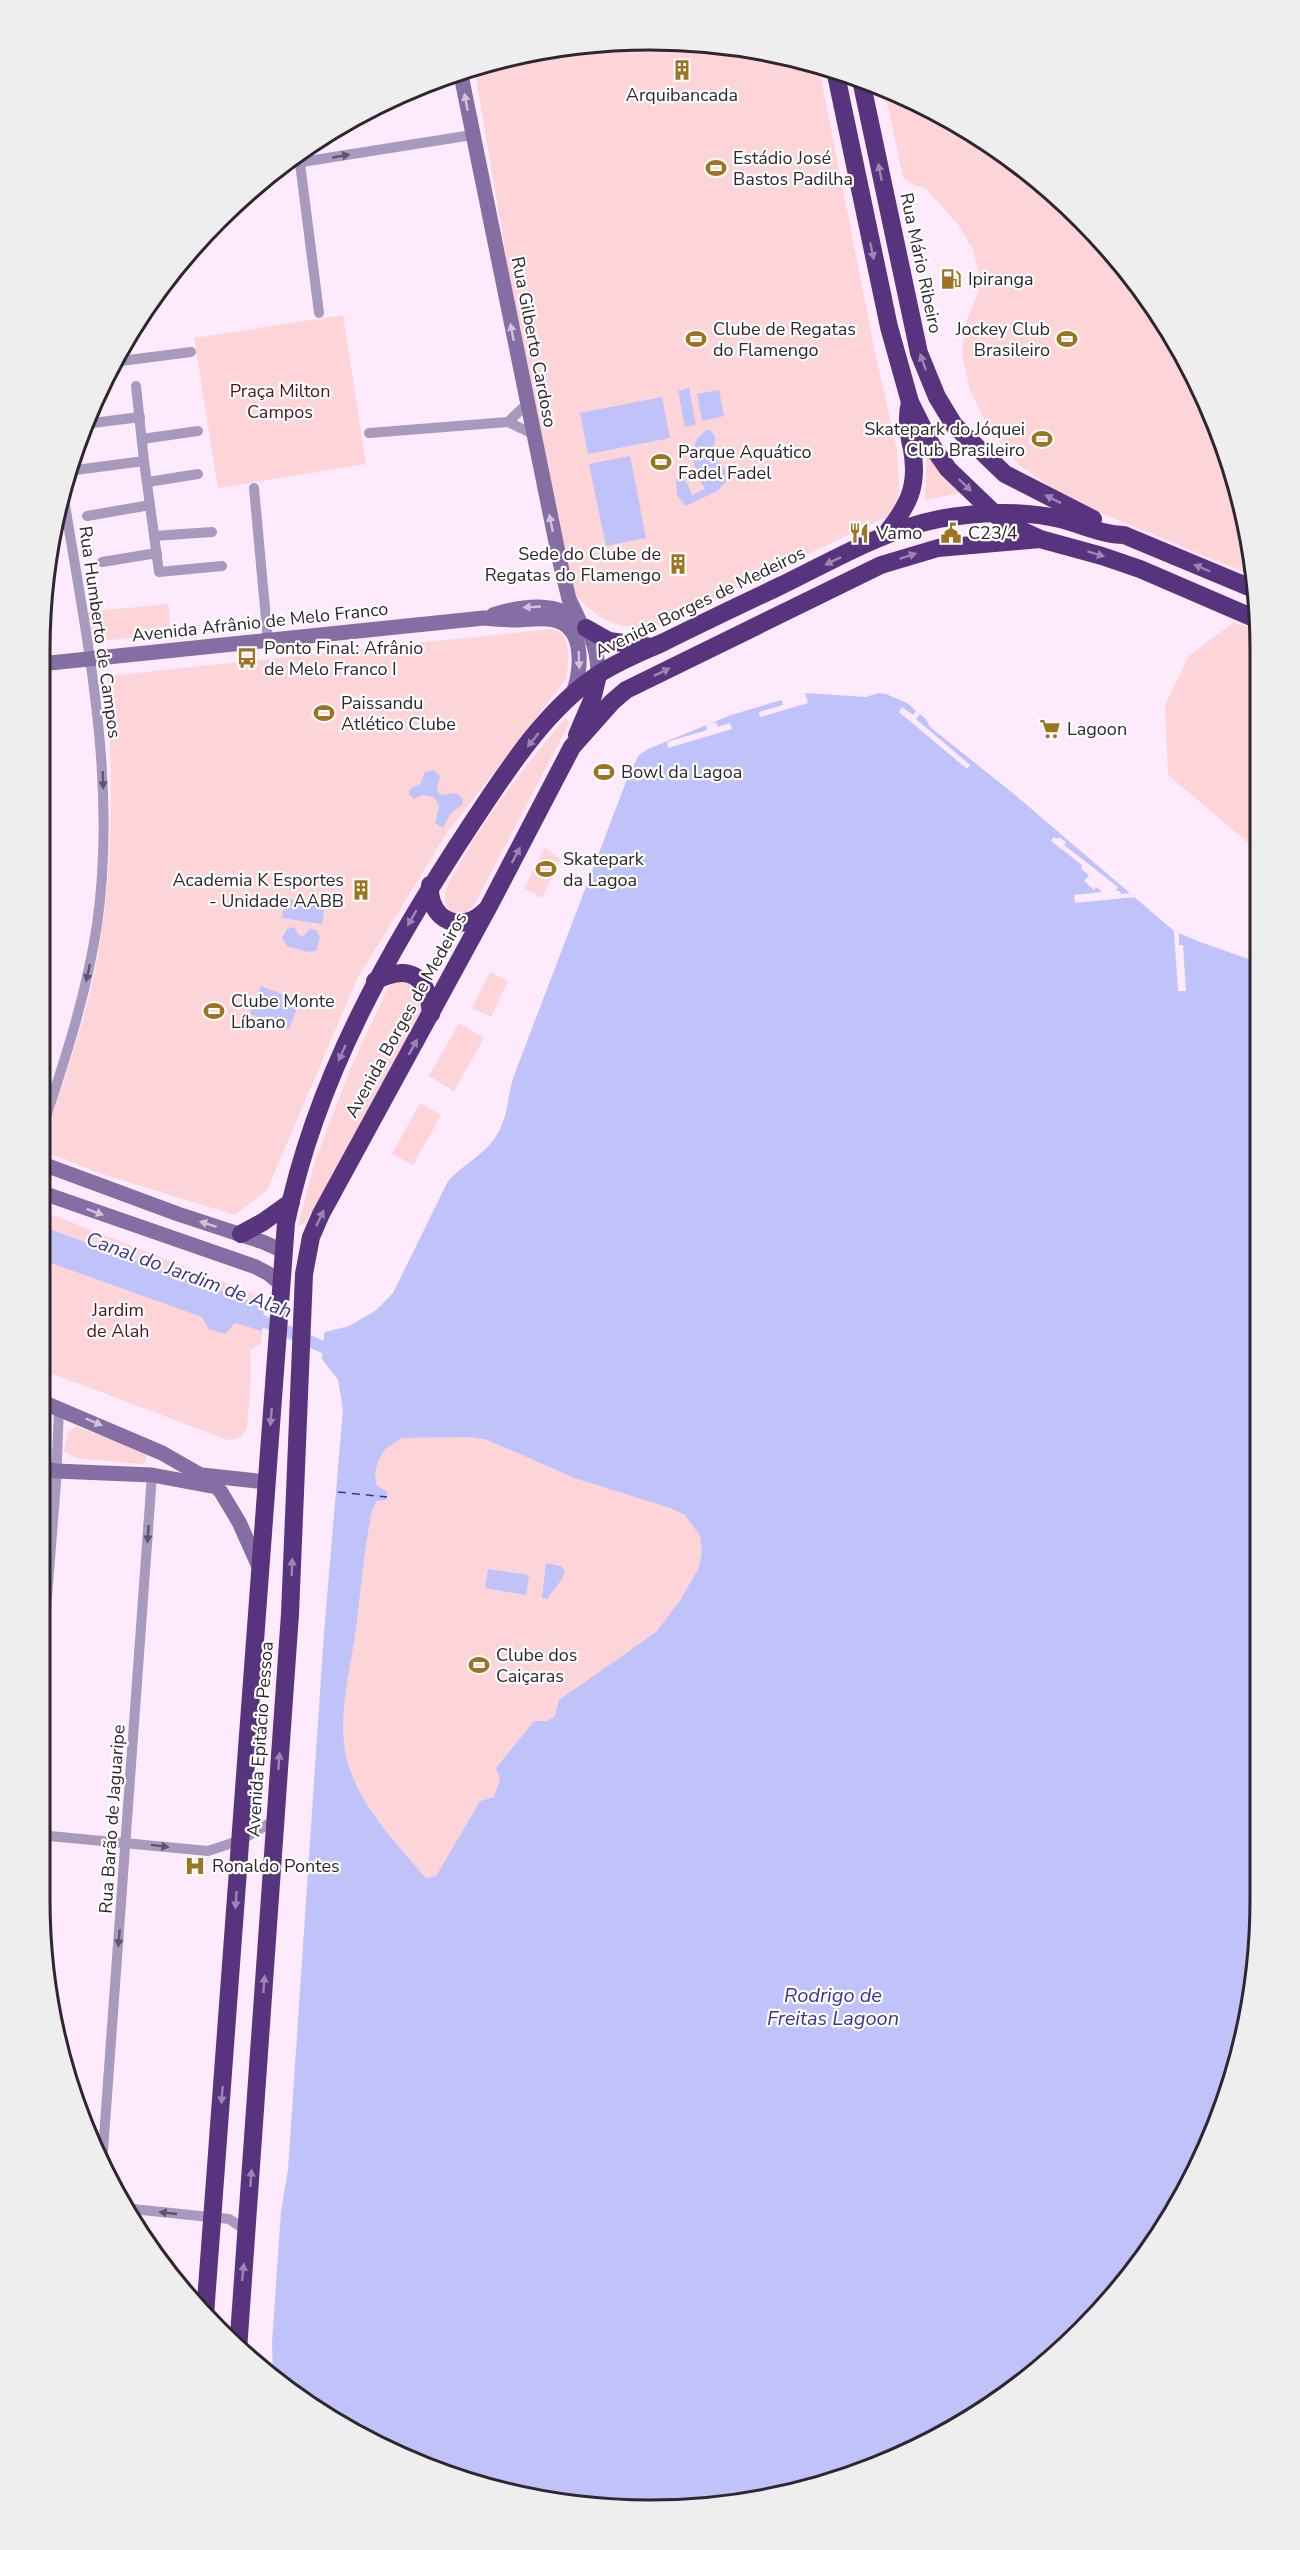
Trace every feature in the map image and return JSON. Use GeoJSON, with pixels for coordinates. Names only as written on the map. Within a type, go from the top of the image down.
{"type":"FeatureCollection","features":[{"type":"Feature","properties":{"kind":"highway"},"geometry":{"type":"LineString","coordinates":[[837,79],[889,327],[910,402],[932,446],[948,469],[996,515],[1014,527],[1040,539]]}},
{"type":"Feature","properties":{"kind":"highway","name":"Rua Mário Ribeiro"},"geometry":{"type":"LineString","coordinates":[[863,88],[919,353],[937,397],[954,425],[1005,474],[1124,535]]}},
{"type":"Feature","properties":{"kind":"highway"},"geometry":{"type":"LineString","coordinates":[[885,535],[908,506],[910,496],[913,465],[907,431],[910,402]]}},
{"type":"Feature","properties":{"kind":"highway","name":"Avenida Borges de Medeiros"},"geometry":{"type":"LineString","coordinates":[[283,1251],[291,1202],[316,1115],[375,981],[430,885],[503,777],[554,714],[598,675],[885,535],[939,519],[969,515],[1036,514],[1059,519],[1110,534],[1124,535],[1246,586]]}},
{"type":"Feature","properties":{"kind":"highway","name":"Avenida Borges de Medeiros"},"geometry":{"type":"LineString","coordinates":[[304,1274],[311,1237],[321,1214],[431,1014],[572,747],[612,702],[626,690],[881,565],[938,548],[1040,539],[1140,569],[1249,616]]}},
{"type":"Feature","properties":{"kind":"highway"},"geometry":{"type":"LineString","coordinates":[[582,624],[616,643],[653,647]]}},
{"type":"Feature","properties":{"kind":"highway"},"geometry":{"type":"LineString","coordinates":[[572,747],[592,700],[598,675]]}},
{"type":"Feature","properties":{"kind":"highway"},"geometry":{"type":"LineString","coordinates":[[430,885],[432,904],[440,916],[446,920],[470,922],[489,906]]}},
{"type":"Feature","properties":{"kind":"highway"},"geometry":{"type":"LineString","coordinates":[[375,981],[396,973],[418,977],[427,990],[431,1014]]}},
{"type":"Feature","properties":{"kind":"highway"},"geometry":{"type":"LineString","coordinates":[[241,1234],[291,1202]]}},
{"type":"Feature","properties":{"kind":"highway"},"geometry":{"type":"LineString","coordinates":[[283,1251],[298,1262],[304,1274]]}},
{"type":"Feature","properties":{"kind":"highway","name":"Avenida Epitácio Pessoa"},"geometry":{"type":"LineString","coordinates":[[206,2304],[282,1292],[283,1251]]}},
{"type":"Feature","properties":{"kind":"highway","name":"Avenida Epitácio Pessoa"},"geometry":{"type":"LineString","coordinates":[[239,2337],[290,1614],[294,1466],[304,1274]]}},
{"type":"Feature","properties":{"kind":"highway"},"geometry":{"type":"LineString","coordinates":[[266,1482],[274,1480],[294,1466]]}},
{"type":"Feature","properties":{"kind":"highway"},"geometry":{"type":"LineString","coordinates":[[233,2332],[240,2305]]}},
{"type":"Feature","properties":{"kind":"street","name":"Rua Gilberto Cardoso"},"geometry":{"type":"LineString","coordinates":[[462,80],[565,586],[582,624]]}},
{"type":"Feature","properties":{"kind":"street"},"geometry":{"type":"LineString","coordinates":[[319,313],[300,163],[472,135]]}},
{"type":"Feature","properties":{"kind":"street"},"geometry":{"type":"LineString","coordinates":[[124,361],[191,352]]}},
{"type":"Feature","properties":{"kind":"street"},"geometry":{"type":"LineString","coordinates":[[136,386],[160,573],[222,566]]}},
{"type":"Feature","properties":{"kind":"street"},"geometry":{"type":"LineString","coordinates":[[508,422],[527,404]]}},
{"type":"Feature","properties":{"kind":"street"},"geometry":{"type":"LineString","coordinates":[[94,423],[140,417]]}},
{"type":"Feature","properties":{"kind":"street"},"geometry":{"type":"LineString","coordinates":[[369,433],[508,422],[533,434]]}},
{"type":"Feature","properties":{"kind":"street"},"geometry":{"type":"LineString","coordinates":[[142,439],[198,431]]}},
{"type":"Feature","properties":{"kind":"street"},"geometry":{"type":"LineString","coordinates":[[77,470],[144,461]]}},
{"type":"Feature","properties":{"kind":"street"},"geometry":{"type":"LineString","coordinates":[[148,482],[198,474]]}},
{"type":"Feature","properties":{"kind":"street"},"geometry":{"type":"LineString","coordinates":[[254,488],[268,641]]}},
{"type":"Feature","properties":{"kind":"street"},"geometry":{"type":"LineString","coordinates":[[87,516],[150,505]]}},
{"type":"Feature","properties":{"kind":"street","name":"Rua Humberto de Campos"},"geometry":{"type":"LineString","coordinates":[[49,1106],[82,1000],[100,895],[103,828],[98,711],[66,511]]}},
{"type":"Feature","properties":{"kind":"street"},"geometry":{"type":"LineString","coordinates":[[154,536],[212,532]]}},
{"type":"Feature","properties":{"kind":"street"},"geometry":{"type":"LineString","coordinates":[[102,562],[157,553]]}},
{"type":"Feature","properties":{"kind":"street","name":"Avenida Afrânio de Melo Franco"},"geometry":{"type":"LineString","coordinates":[[484,618],[514,608],[540,606],[559,609],[582,624]]}},
{"type":"Feature","properties":{"kind":"street","name":"Avenida Afrânio de Melo Franco"},"geometry":{"type":"LineString","coordinates":[[49,663],[484,618],[515,620],[547,618],[565,624],[574,636],[579,656],[578,676],[572,696]]}},
{"type":"Feature","properties":{"kind":"street"},"geometry":{"type":"LineString","coordinates":[[582,624],[594,645],[598,675]]}},
{"type":"Feature","properties":{"kind":"street"},"geometry":{"type":"LineString","coordinates":[[49,1166],[283,1251]]}},
{"type":"Feature","properties":{"kind":"street"},"geometry":{"type":"LineString","coordinates":[[49,1195],[256,1267],[270,1274],[282,1292]]}},
{"type":"Feature","properties":{"kind":"street","name":"Avenida Epitácio Pessoa"},"geometry":{"type":"LineString","coordinates":[[49,1404],[162,1453],[200,1474],[217,1487],[243,1529],[260,1570]]}},
{"type":"Feature","properties":{"kind":"street"},"geometry":{"type":"LineString","coordinates":[[49,1564],[59,1408]]}},
{"type":"Feature","properties":{"kind":"street"},"geometry":{"type":"LineString","coordinates":[[152,1475],[161,1464],[162,1453]]}},
{"type":"Feature","properties":{"kind":"street"},"geometry":{"type":"LineString","coordinates":[[49,1470],[152,1475],[217,1487]]}},
{"type":"Feature","properties":{"kind":"street","name":"Avenida Epitácio Pessoa"},"geometry":{"type":"LineString","coordinates":[[200,1474],[266,1482]]}},
{"type":"Feature","properties":{"kind":"street","name":"Rua Barão de Jaguaripe"},"geometry":{"type":"LineString","coordinates":[[103,2149],[152,1475]]}},
{"type":"Feature","properties":{"kind":"street"},"geometry":{"type":"LineString","coordinates":[[49,1836],[208,1851],[241,1840],[275,1820]]}},
{"type":"Feature","properties":{"kind":"street"},"geometry":{"type":"LineString","coordinates":[[136,2209],[235,2222],[247,2237]]}},
{"type":"Feature","properties":{"kind":"green space","name":"Clube de Regatas do Flamengo"},"geometry":{"type":"Polygon","coordinates":[[[650,50],[728,55],[767,61],[820,74],[877,362],[897,450],[899,488],[897,502],[886,517],[659,625],[632,627],[609,621],[589,608],[570,589],[518,326],[475,76],[533,61],[572,55],[650,50]]]}},
{"type":"Feature","properties":{"kind":"green space","name":"Jockey Club Brasileiro"},"geometry":{"type":"Polygon","coordinates":[[[886,98],[950,130],[1016,174],[1075,225],[1101,254],[1149,316],[1189,384],[1219,457],[1239,533],[1245,572],[1069,500],[1019,465],[985,421],[970,390],[962,354],[965,324],[979,291],[979,275],[973,249],[958,224],[925,188],[915,186],[903,177],[886,98]]]}},
{"type":"Feature","properties":{"kind":"green space","name":"Praça Milton Campos"},"geometry":{"type":"Polygon","coordinates":[[[343,315],[366,464],[218,488],[194,338],[343,315]]]}},
{"type":"Feature","properties":{"kind":"green space"},"geometry":{"type":"Polygon","coordinates":[[[927,450],[965,492],[925,500],[927,450]]]}},
{"type":"Feature","properties":{"kind":"green space"},"geometry":{"type":"Polygon","coordinates":[[[168,604],[171,634],[91,642],[87,612],[168,604]]]}},
{"type":"Feature","properties":{"kind":"green space"},"geometry":{"type":"Polygon","coordinates":[[[1234,622],[1249,628],[1250,844],[1168,775],[1165,705],[1189,656],[1234,622]]]}},
{"type":"Feature","properties":{"kind":"green space","name":"Clube Monte Líbano"},"geometry":{"type":"Polygon","coordinates":[[[551,629],[563,634],[567,645],[566,679],[447,833],[357,979],[267,1190],[235,1215],[105,1175],[49,1153],[49,1124],[88,1002],[103,919],[111,815],[107,676],[551,629]]]}},
{"type":"Feature","properties":{"kind":"green space"},"geometry":{"type":"Polygon","coordinates":[[[566,717],[569,724],[474,905],[467,912],[452,913],[446,904],[445,893],[460,863],[496,806],[566,717]]]}},
{"type":"Feature","properties":{"kind":"green space","name":"Skatepark da Lagoa"},"geometry":{"type":"Polygon","coordinates":[[[545,848],[561,859],[542,898],[524,888],[545,848]]]}},
{"type":"Feature","properties":{"kind":"green space"},"geometry":{"type":"Polygon","coordinates":[[[490,972],[508,981],[491,1017],[472,1008],[490,972]]]}},
{"type":"Feature","properties":{"kind":"green space"},"geometry":{"type":"Polygon","coordinates":[[[396,980],[414,980],[424,1006],[306,1223],[298,1226],[315,1161],[350,1070],[387,989],[396,980]]]}},
{"type":"Feature","properties":{"kind":"green space"},"geometry":{"type":"Polygon","coordinates":[[[459,1023],[484,1038],[454,1091],[429,1076],[459,1023]]]}},
{"type":"Feature","properties":{"kind":"green space"},"geometry":{"type":"Polygon","coordinates":[[[420,1103],[441,1115],[413,1165],[392,1154],[420,1103]]]}},
{"type":"Feature","properties":{"kind":"green space","name":"Jardim de Alah"},"geometry":{"type":"Polygon","coordinates":[[[49,1214],[265,1298],[261,1344],[250,1350],[251,1377],[247,1428],[238,1438],[228,1440],[49,1372],[49,1214]]]}},
{"type":"Feature","properties":{"kind":"green space"},"geometry":{"type":"Polygon","coordinates":[[[77,1427],[142,1450],[146,1461],[142,1464],[75,1458],[64,1451],[68,1432],[77,1427]]]}},
{"type":"Feature","properties":{"kind":"green space","name":"Clube dos Caiçaras"},"geometry":{"type":"Polygon","coordinates":[[[471,1437],[487,1440],[577,1479],[670,1508],[685,1515],[700,1536],[702,1551],[699,1567],[681,1599],[656,1632],[559,1700],[555,1716],[547,1721],[498,1775],[500,1779],[494,1797],[480,1801],[436,1876],[426,1878],[373,1814],[356,1785],[345,1753],[344,1700],[372,1511],[377,1501],[386,1500],[388,1493],[377,1486],[375,1473],[378,1462],[385,1449],[402,1438],[471,1437]]]}},
{"type":"Feature","properties":{"kind":"water"},"geometry":{"type":"Polygon","coordinates":[[[689,388],[696,425],[685,427],[678,391],[689,388]]]}},
{"type":"Feature","properties":{"kind":"water"},"geometry":{"type":"Polygon","coordinates":[[[719,390],[724,416],[702,421],[697,394],[719,390]]]}},
{"type":"Feature","properties":{"kind":"water"},"geometry":{"type":"Polygon","coordinates":[[[662,397],[670,438],[588,454],[580,413],[662,397]]]}},
{"type":"Feature","properties":{"kind":"water"},"geometry":{"type":"Polygon","coordinates":[[[705,429],[711,431],[715,437],[713,455],[725,470],[726,482],[717,491],[686,506],[677,495],[676,479],[681,478],[688,484],[692,495],[705,489],[695,467],[694,451],[695,443],[706,431],[705,429]]]}},
{"type":"Feature","properties":{"kind":"water"},"geometry":{"type":"Polygon","coordinates":[[[630,456],[646,538],[606,546],[589,464],[630,456]]]}},
{"type":"Feature","properties":{"kind":"water","name":"Rodrigo de Freitas Lagoon"},"geometry":{"type":"Polygon","coordinates":[[[805,693],[866,697],[878,693],[886,694],[909,704],[926,719],[930,727],[1014,794],[1174,931],[1250,960],[1249,1939],[1239,2017],[1219,2093],[1205,2130],[1170,2200],[1126,2266],[1075,2325],[1016,2376],[984,2399],[916,2439],[843,2469],[767,2489],[689,2499],[650,2500],[611,2499],[533,2489],[457,2469],[420,2455],[350,2420],[284,2376],[273,2367],[272,2343],[281,2211],[288,2170],[324,1633],[343,1409],[338,1380],[322,1359],[324,1335],[325,1332],[349,1326],[375,1311],[393,1293],[448,1181],[480,1154],[500,1130],[506,1113],[511,1084],[629,774],[639,755],[648,749],[731,715],[805,693]],[[471,1437],[402,1438],[385,1449],[378,1462],[375,1473],[377,1486],[388,1492],[386,1500],[377,1501],[369,1526],[343,1718],[345,1753],[356,1785],[373,1814],[426,1878],[436,1876],[480,1801],[494,1797],[500,1779],[496,1768],[534,1721],[547,1721],[555,1716],[559,1700],[656,1632],[681,1599],[699,1567],[702,1551],[700,1536],[685,1515],[670,1508],[577,1479],[487,1440],[471,1437]]]}},
{"type":"Feature","properties":{"kind":"water"},"geometry":{"type":"Polygon","coordinates":[[[433,770],[440,776],[437,790],[440,795],[456,793],[463,799],[462,805],[451,813],[443,828],[435,823],[439,806],[434,797],[423,795],[414,799],[409,794],[410,789],[420,784],[425,772],[433,770]]]}},
{"type":"Feature","properties":{"kind":"water"},"geometry":{"type":"Polygon","coordinates":[[[285,899],[325,904],[322,924],[282,918],[285,899]]]}},
{"type":"Feature","properties":{"kind":"water"},"geometry":{"type":"Polygon","coordinates":[[[294,927],[299,935],[303,936],[310,929],[316,930],[320,937],[316,951],[308,952],[287,946],[282,938],[287,929],[294,927]]]}},
{"type":"Feature","properties":{"kind":"water"},"geometry":{"type":"Polygon","coordinates":[[[261,986],[300,1001],[289,1029],[250,1014],[261,986]]]}},
{"type":"Feature","properties":{"kind":"water"},"geometry":{"type":"Polygon","coordinates":[[[49,1229],[264,1306],[262,1331],[235,1323],[225,1334],[209,1329],[202,1317],[49,1262],[49,1229]]]}},
{"type":"Feature","properties":{"kind":"water"},"geometry":{"type":"Polygon","coordinates":[[[546,1563],[561,1566],[565,1571],[562,1579],[547,1599],[542,1598],[546,1563]]]}},
{"type":"Feature","properties":{"kind":"water"},"geometry":{"type":"Polygon","coordinates":[[[488,1569],[529,1575],[526,1595],[485,1588],[488,1569]]]}},
{"type":"Feature","properties":{"kind":"pier"},"geometry":{"type":"Polygon","coordinates":[[[805,693],[808,703],[760,717],[759,712],[783,705],[781,699],[805,693]]]}},
{"type":"Feature","properties":{"kind":"pier"},"geometry":{"type":"Polygon","coordinates":[[[911,702],[928,717],[926,719],[920,714],[916,719],[970,765],[967,769],[899,712],[902,707],[913,715],[916,711],[909,704],[911,702]]]}},
{"type":"Feature","properties":{"kind":"pier"},"geometry":{"type":"Polygon","coordinates":[[[716,722],[718,727],[730,723],[732,729],[668,748],[667,742],[707,730],[706,725],[716,722]]]}},
{"type":"Feature","properties":{"kind":"pier"},"geometry":{"type":"Polygon","coordinates":[[[1054,837],[1057,839],[1059,837],[1066,842],[1064,845],[1118,887],[1116,891],[1120,891],[1121,894],[1131,893],[1136,897],[1075,903],[1074,895],[1102,892],[1096,887],[1094,890],[1084,881],[1089,875],[1081,869],[1082,865],[1051,841],[1054,837]]]}},
{"type":"Feature","properties":{"kind":"pier"},"geometry":{"type":"Polygon","coordinates":[[[1174,931],[1179,933],[1179,945],[1183,945],[1186,991],[1178,991],[1174,931]]]}},
{"type":"Feature","properties":{"kind":"waterway","name":"Canal do Jardim de Alah"},"geometry":{"type":"LineString","coordinates":[[247,1314],[323,1347]]}},
{"type":"Feature","properties":{"kind":"ferry route"},"geometry":{"type":"LineString","coordinates":[[338,1492],[387,1497]]}},
{"type":"Feature","properties":{"kind":"place","name":"Arquibancada"},"geometry":{"type":"Point","coordinates":[682,70]}},
{"type":"Feature","properties":{"kind":"place","name":"Estádio José Bastos Padilha"},"geometry":{"type":"Point","coordinates":[716,168]}},
{"type":"Feature","properties":{"kind":"place","name":"Ipiranga"},"geometry":{"type":"Point","coordinates":[951,279]}},
{"type":"Feature","properties":{"kind":"place","name":"Clube de Regatas do Flamengo"},"geometry":{"type":"Point","coordinates":[696,339]}},
{"type":"Feature","properties":{"kind":"place","name":"Jockey Club Brasileiro"},"geometry":{"type":"Point","coordinates":[1067,339]}},
{"type":"Feature","properties":{"kind":"place","name":"Skatepark do Jóquei Club Brasileiro"},"geometry":{"type":"Point","coordinates":[1042,439]}},
{"type":"Feature","properties":{"kind":"place","name":"Parque Aquático Fadel Fadel"},"geometry":{"type":"Point","coordinates":[661,462]}},
{"type":"Feature","properties":{"kind":"place","name":"Vamo"},"geometry":{"type":"Point","coordinates":[859,533]}},
{"type":"Feature","properties":{"kind":"place","name":"C23/4"},"geometry":{"type":"Point","coordinates":[951,533]}},
{"type":"Feature","properties":{"kind":"place","name":"Sede do Clube de Regatas do Flamengo"},"geometry":{"type":"Point","coordinates":[678,564]}},
{"type":"Feature","properties":{"kind":"place","name":"Ponto Final: Afrânio de Melo Franco I"},"geometry":{"type":"Point","coordinates":[247,658]}},
{"type":"Feature","properties":{"kind":"place","name":"Paissandu Atlético Clube"},"geometry":{"type":"Point","coordinates":[324,713]}},
{"type":"Feature","properties":{"kind":"place","name":"Lagoon"},"geometry":{"type":"Point","coordinates":[1050,729]}},
{"type":"Feature","properties":{"kind":"place","name":"Bowl da Lagoa"},"geometry":{"type":"Point","coordinates":[604,772]}},
{"type":"Feature","properties":{"kind":"place","name":"Skatepark da Lagoa"},"geometry":{"type":"Point","coordinates":[546,869]}},
{"type":"Feature","properties":{"kind":"place","name":"Academia K Esportes - Unidade AABB"},"geometry":{"type":"Point","coordinates":[361,890]}},
{"type":"Feature","properties":{"kind":"place","name":"Clube Monte Líbano"},"geometry":{"type":"Point","coordinates":[214,1011]}},
{"type":"Feature","properties":{"kind":"place","name":"Clube dos Caiçaras"},"geometry":{"type":"Point","coordinates":[479,1665]}},
{"type":"Feature","properties":{"kind":"place","name":"Ronaldo Pontes"},"geometry":{"type":"Point","coordinates":[195,1866]}}]}
